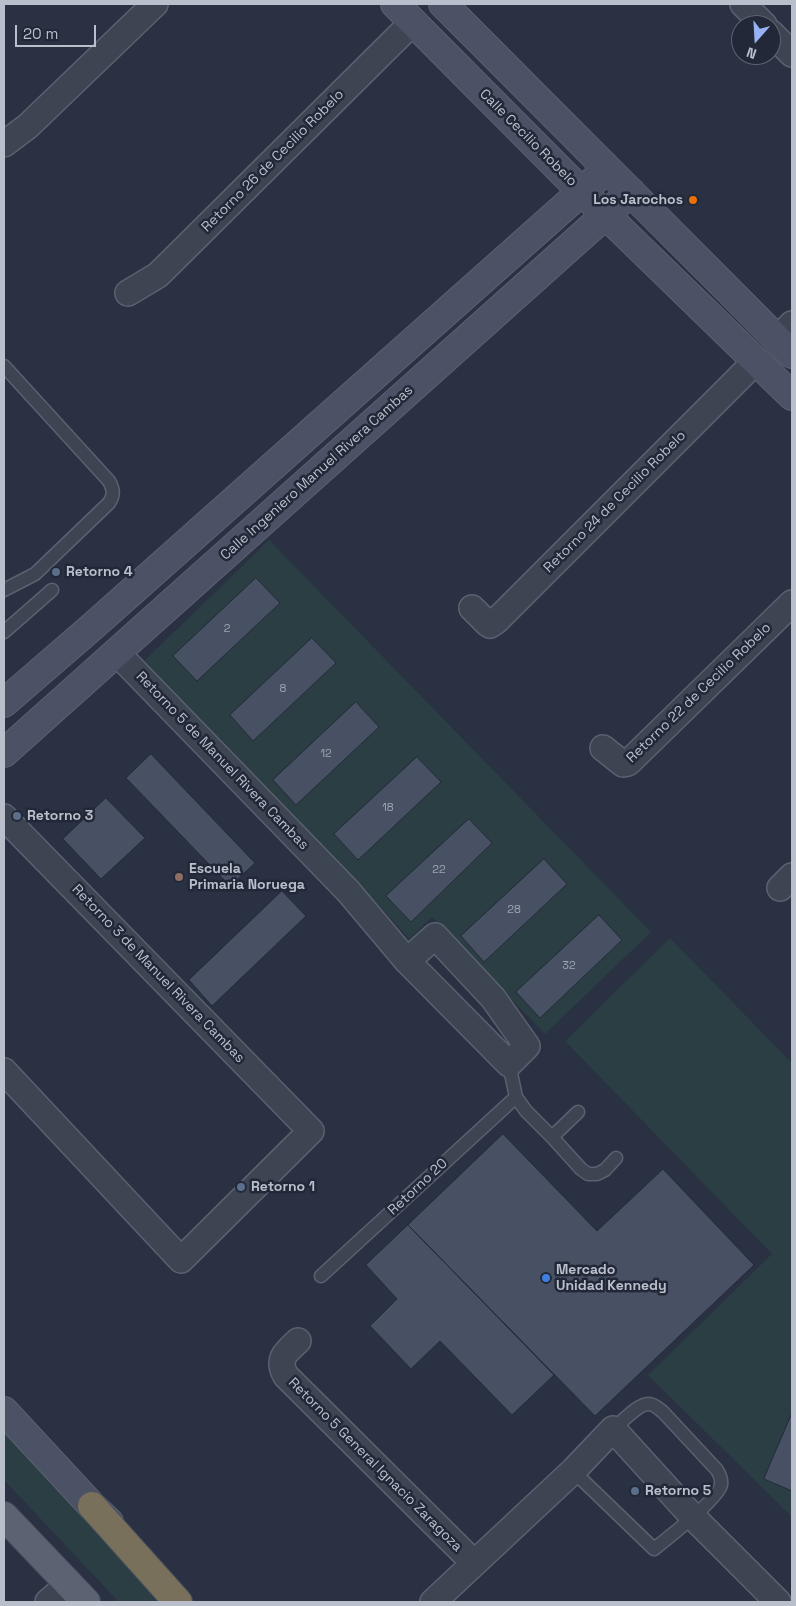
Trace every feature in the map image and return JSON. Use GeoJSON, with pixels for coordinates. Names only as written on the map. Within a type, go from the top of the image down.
{"type":"FeatureCollection","features":[{"type":"Feature","properties":{"kind":"highway"},"geometry":{"type":"LineString","coordinates":[[92,1506],[178,1602]]}},
{"type":"Feature","properties":{"kind":"main road"},"geometry":{"type":"LineString","coordinates":[[4,1516],[77,1593]]}},
{"type":"Feature","properties":{"kind":"street"},"geometry":{"type":"LineString","coordinates":[[4,144],[28,126],[155,4]]}},
{"type":"Feature","properties":{"kind":"street"},"geometry":{"type":"LineString","coordinates":[[443,4],[607,169],[787,339]]}},
{"type":"Feature","properties":{"kind":"street"},"geometry":{"type":"LineString","coordinates":[[743,4],[754,15]]}},
{"type":"Feature","properties":{"kind":"street","name":"Calle Cecilio Robelo"},"geometry":{"type":"LineString","coordinates":[[404,13],[582,192],[792,396]]}},
{"type":"Feature","properties":{"kind":"street","name":"Retorno 26 de Cecilio Robelo"},"geometry":{"type":"LineString","coordinates":[[128,293],[158,275],[404,13]]}},
{"type":"Feature","properties":{"kind":"street"},"geometry":{"type":"LineString","coordinates":[[781,42],[792,54]]}},
{"type":"Feature","properties":{"kind":"street"},"geometry":{"type":"LineString","coordinates":[[4,703],[607,169]]}},
{"type":"Feature","properties":{"kind":"street","name":"Calle Ingeniero Manuel Rivera Cambas"},"geometry":{"type":"LineString","coordinates":[[4,753],[607,216],[631,192]]}},
{"type":"Feature","properties":{"kind":"street","name":"Retorno 24 de Cecilio Robelo"},"geometry":{"type":"LineString","coordinates":[[472,608],[487,623],[490,624],[496,621],[756,362]]}},
{"type":"Feature","properties":{"kind":"street"},"geometry":{"type":"LineString","coordinates":[[239,495],[262,522]]}},
{"type":"Feature","properties":{"kind":"street","name":"Retorno 22 de Cecilio Robelo"},"geometry":{"type":"LineString","coordinates":[[604,748],[626,765],[792,603]]}},
{"type":"Feature","properties":{"kind":"street","name":"Retorno 5 de Manuel Rivera Cambas"},"geometry":{"type":"LineString","coordinates":[[116,652],[348,891],[407,960],[509,1064]]}},
{"type":"Feature","properties":{"kind":"street","name":"Retorno 3 de Manuel Rivera Cambas"},"geometry":{"type":"LineString","coordinates":[[4,818],[311,1132],[180,1260],[4,1071]]}},
{"type":"Feature","properties":{"kind":"street"},"geometry":{"type":"LineString","coordinates":[[407,960],[435,936],[493,998],[527,1046],[509,1064]]}},
{"type":"Feature","properties":{"kind":"street","name":"Retorno 5 General Ignacio Zaragoza"},"geometry":{"type":"LineString","coordinates":[[298,1340],[282,1360],[282,1369],[286,1376],[474,1563]]}},
{"type":"Feature","properties":{"kind":"street"},"geometry":{"type":"LineString","coordinates":[[4,1411],[92,1506],[194,1602]]}},
{"type":"Feature","properties":{"kind":"street"},"geometry":{"type":"LineString","coordinates":[[614,1429],[693,1517],[778,1602]]}},
{"type":"Feature","properties":{"kind":"street","name":"Retorno 5 General Ignacio Zaragoza"},"geometry":{"type":"LineString","coordinates":[[433,1602],[573,1471],[614,1429]]}},
{"type":"Feature","properties":{"kind":"street"},"geometry":{"type":"LineString","coordinates":[[48,1602],[77,1593]]}},
{"type":"Feature","properties":{"kind":"lane"},"geometry":{"type":"LineString","coordinates":[[4,366],[109,481],[113,488],[113,496],[109,503],[35,574],[4,590]]}},
{"type":"Feature","properties":{"kind":"lane"},"geometry":{"type":"LineString","coordinates":[[4,632],[52,590]]}},
{"type":"Feature","properties":{"kind":"lane"},"geometry":{"type":"LineString","coordinates":[[509,1064],[516,1097],[526,1111],[581,1169],[588,1174],[597,1174],[605,1170],[616,1158]]}},
{"type":"Feature","properties":{"kind":"lane","name":"Retorno 20"},"geometry":{"type":"LineString","coordinates":[[321,1276],[516,1097]]}},
{"type":"Feature","properties":{"kind":"lane"},"geometry":{"type":"LineString","coordinates":[[552,1137],[578,1112]]}},
{"type":"Feature","properties":{"kind":"lane","name":"Retorno 5 General Ignacio Zaragoza"},"geometry":{"type":"LineString","coordinates":[[573,1471],[654,1549],[693,1517],[717,1492],[721,1485],[721,1477],[717,1470],[663,1412],[648,1404],[636,1409],[614,1429]]}},
{"type":"Feature","properties":{"kind":"shaded area"},"geometry":{"type":"Polygon","coordinates":[[[269,540],[651,932],[545,1034],[432,917],[409,939],[357,881],[141,664],[269,540]]]}},
{"type":"Feature","properties":{"kind":"shaded area"},"geometry":{"type":"Polygon","coordinates":[[[670,938],[792,1063],[792,1517],[648,1375],[772,1254],[565,1041],[670,938]]]}},
{"type":"Feature","properties":{"kind":"shaded area"},"geometry":{"type":"Polygon","coordinates":[[[4,1420],[175,1602],[119,1602],[4,1480],[4,1420]]]}},
{"type":"Feature","properties":{"kind":"building"},"geometry":{"type":"Polygon","coordinates":[[[256,578],[280,603],[197,681],[173,656],[256,578]]]}},
{"type":"Feature","properties":{"kind":"building"},"geometry":{"type":"Polygon","coordinates":[[[312,638],[336,663],[253,741],[230,715],[312,638]]]}},
{"type":"Feature","properties":{"kind":"building"},"geometry":{"type":"Polygon","coordinates":[[[356,702],[379,727],[296,805],[273,780],[356,702]]]}},
{"type":"Feature","properties":{"kind":"building"},"geometry":{"type":"Polygon","coordinates":[[[151,754],[255,863],[230,886],[126,778],[151,754]]]}},
{"type":"Feature","properties":{"kind":"building"},"geometry":{"type":"Polygon","coordinates":[[[417,757],[441,782],[358,860],[334,834],[417,757]]]}},
{"type":"Feature","properties":{"kind":"building"},"geometry":{"type":"Polygon","coordinates":[[[106,798],[145,838],[101,879],[63,839],[106,798]]]}},
{"type":"Feature","properties":{"kind":"building"},"geometry":{"type":"Polygon","coordinates":[[[469,819],[492,843],[411,922],[386,896],[469,819]]]}},
{"type":"Feature","properties":{"kind":"building"},"geometry":{"type":"Polygon","coordinates":[[[544,859],[567,884],[484,962],[461,936],[544,859]]]}},
{"type":"Feature","properties":{"kind":"building"},"geometry":{"type":"Polygon","coordinates":[[[282,891],[306,916],[212,1006],[189,980],[282,891]]]}},
{"type":"Feature","properties":{"kind":"building"},"geometry":{"type":"Polygon","coordinates":[[[599,915],[622,940],[540,1018],[516,992],[599,915]]]}},
{"type":"Feature","properties":{"kind":"building"},"geometry":{"type":"Polygon","coordinates":[[[503,1134],[597,1231],[663,1169],[754,1265],[595,1416],[408,1225],[503,1134]]]}},
{"type":"Feature","properties":{"kind":"building"},"geometry":{"type":"Polygon","coordinates":[[[408,1225],[554,1375],[512,1415],[440,1341],[411,1369],[370,1326],[397,1299],[366,1265],[408,1225]]]}},
{"type":"Feature","properties":{"kind":"building"},"geometry":{"type":"Polygon","coordinates":[[[792,1413],[792,1491],[764,1479],[792,1413]]]}},
{"type":"Feature","properties":{"kind":"place","name":"Los Jarochos"},"geometry":{"type":"Point","coordinates":[693,200]}},
{"type":"Feature","properties":{"kind":"place","name":"Retorno 4"},"geometry":{"type":"Point","coordinates":[56,572]}},
{"type":"Feature","properties":{"kind":"place","name":"Retorno 3"},"geometry":{"type":"Point","coordinates":[17,816]}},
{"type":"Feature","properties":{"kind":"place","name":"Escuela Primaria Noruega"},"geometry":{"type":"Point","coordinates":[179,877]}},
{"type":"Feature","properties":{"kind":"place","name":"Retorno 1"},"geometry":{"type":"Point","coordinates":[241,1187]}},
{"type":"Feature","properties":{"kind":"place","name":"Mercado Unidad Kennedy"},"geometry":{"type":"Point","coordinates":[546,1278]}},
{"type":"Feature","properties":{"kind":"place","name":"Retorno 5"},"geometry":{"type":"Point","coordinates":[635,1491]}}]}
